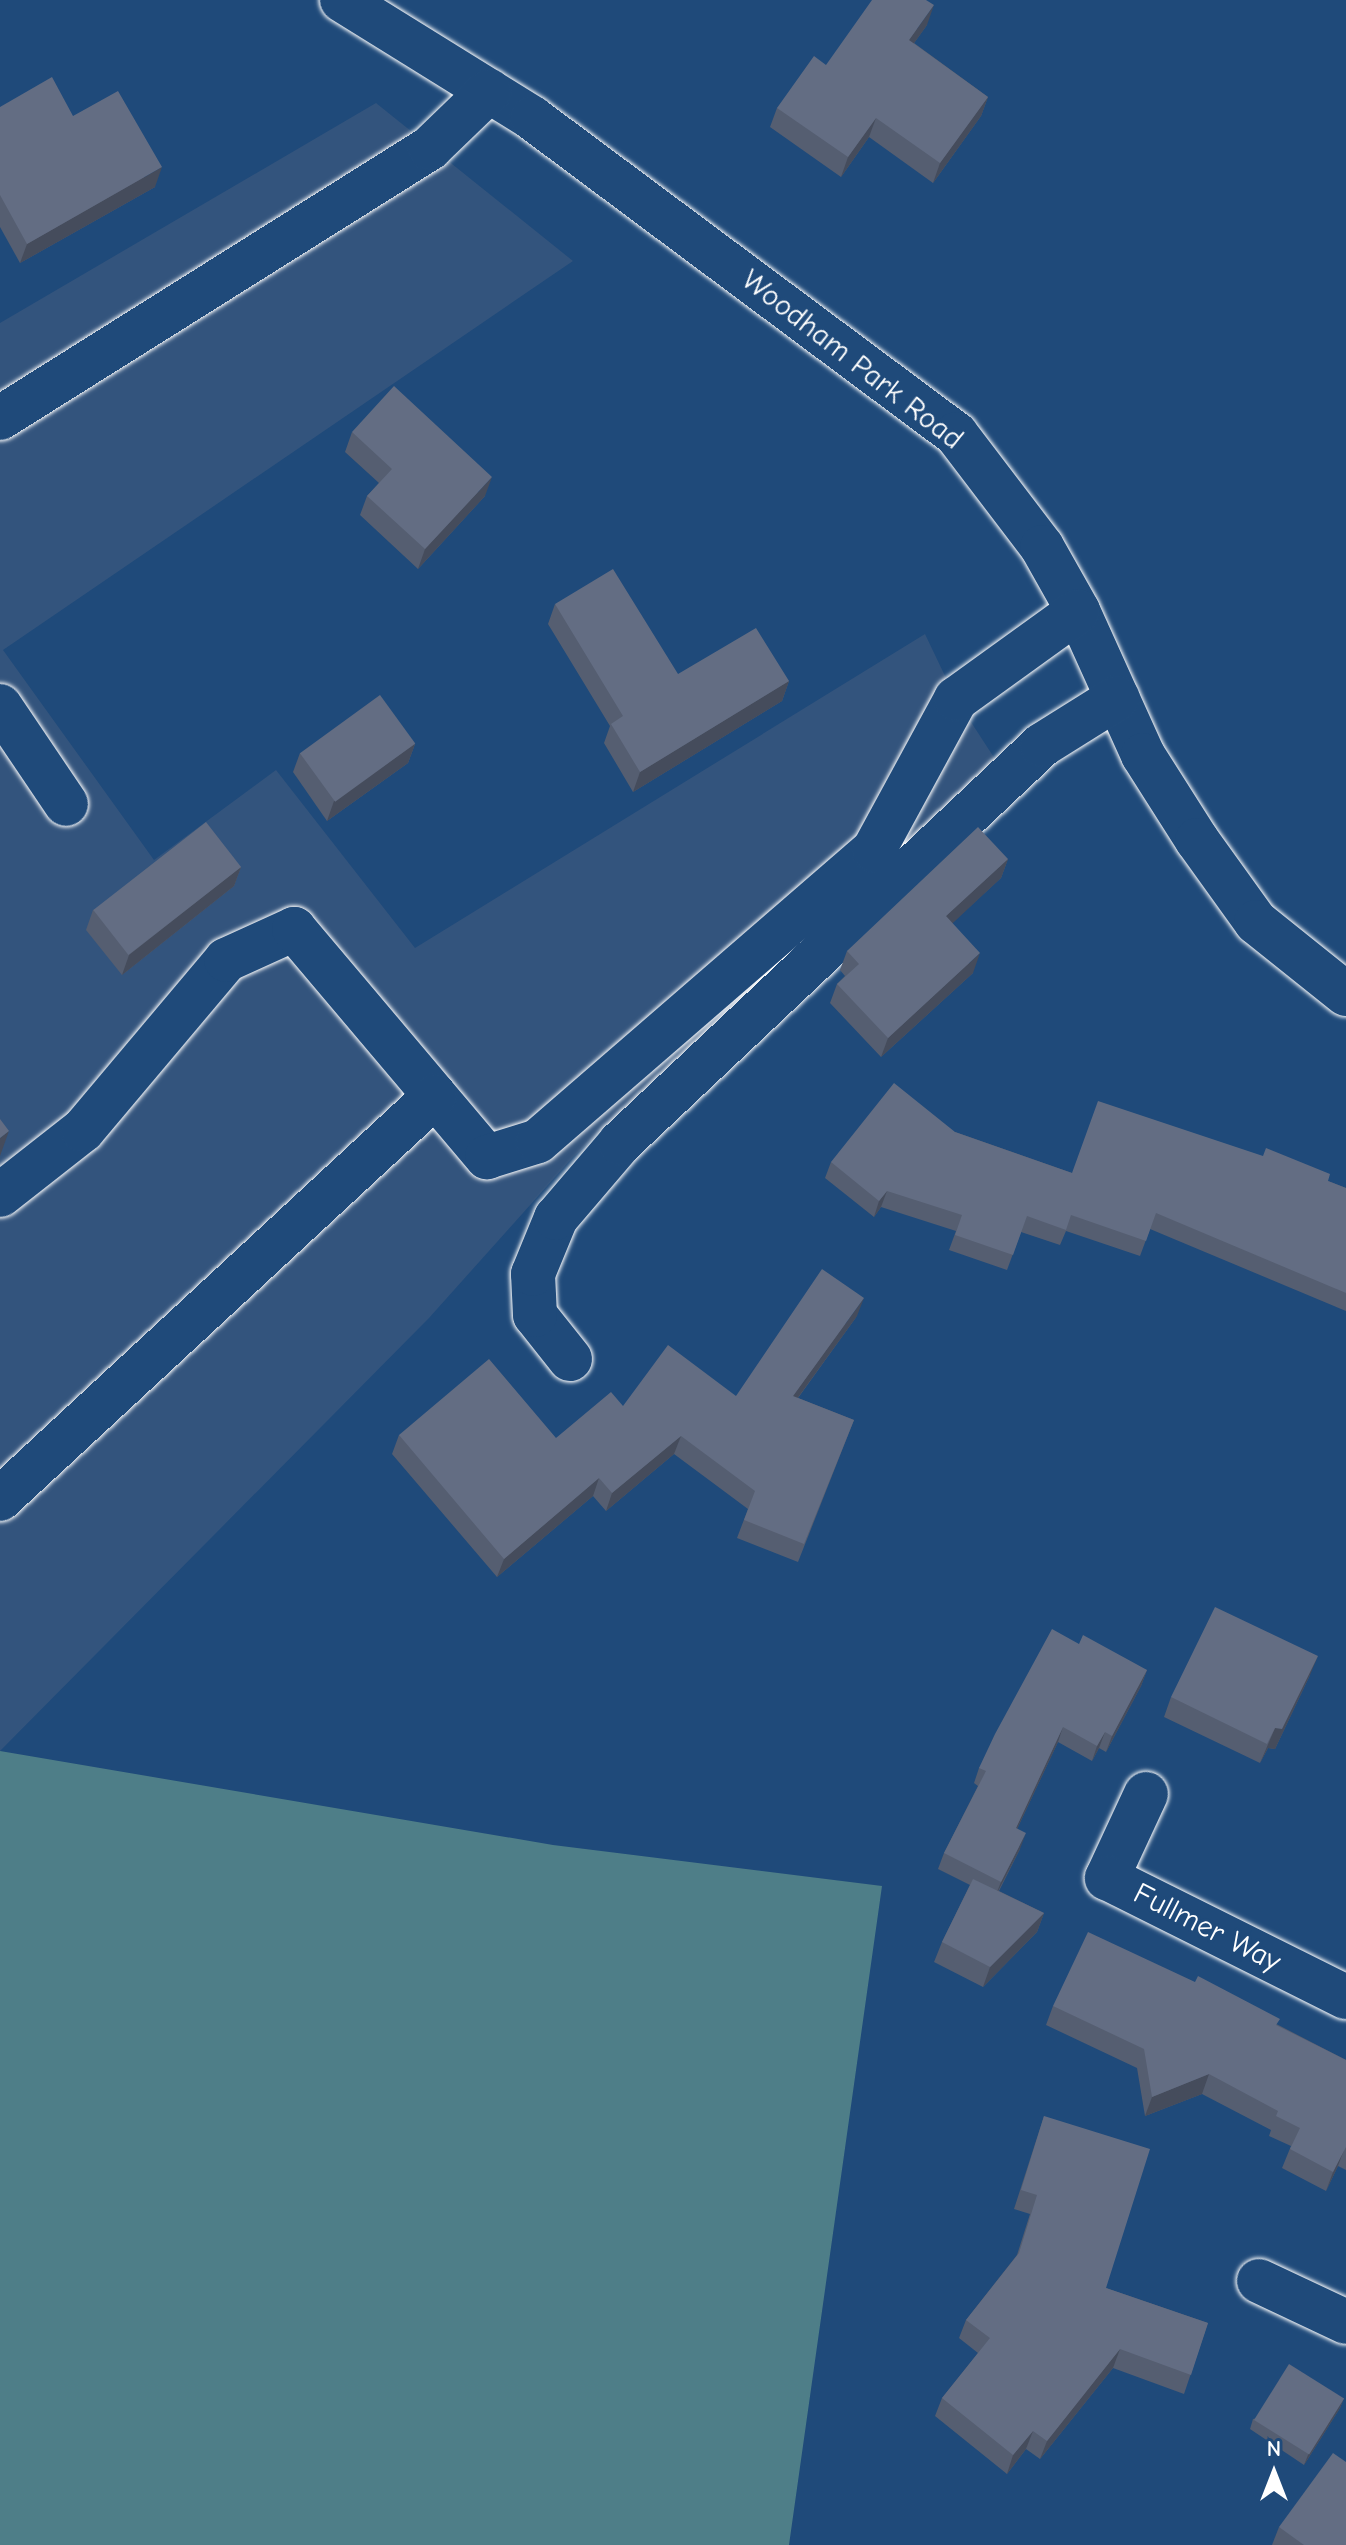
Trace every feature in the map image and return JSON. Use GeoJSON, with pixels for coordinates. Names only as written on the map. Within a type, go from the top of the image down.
{"type":"FeatureCollection","features":[{"type":"Feature","properties":{"kind":"street","name":"Woodham Park Road"},"geometry":{"type":"LineString","coordinates":[[342,0],[489,91],[799,314],[956,434],[1042,547],[1078,611],[1143,755],[1256,922],[1346,994]]}},
{"type":"Feature","properties":{"kind":"street"},"geometry":{"type":"LineString","coordinates":[[0,418],[430,148],[489,91]]}},
{"type":"Feature","properties":{"kind":"street"},"geometry":{"type":"LineString","coordinates":[[0,1195],[83,1130],[226,960],[294,929],[487,1157],[538,1141],[874,850],[956,699],[1078,611]]}},
{"type":"Feature","properties":{"kind":"street"},"geometry":{"type":"LineString","coordinates":[[570,1359],[535,1315],[533,1274],[556,1218],[620,1143],[1042,745],[1117,698]]}},
{"type":"Feature","properties":{"kind":"street"},"geometry":{"type":"LineString","coordinates":[[0,706],[66,804]]}},
{"type":"Feature","properties":{"kind":"street"},"geometry":{"type":"LineString","coordinates":[[0,1499],[435,1096]]}},
{"type":"Feature","properties":{"kind":"street","name":"Fullmer Way"},"geometry":{"type":"LineString","coordinates":[[1146,1794],[1107,1878],[1346,1997]]}},
{"type":"Feature","properties":{"kind":"street"},"geometry":{"type":"LineString","coordinates":[[1259,2281],[1346,2322]]}},
{"type":"Feature","properties":{"kind":"shaded area"},"geometry":{"type":"Polygon","coordinates":[[[376,103],[573,261],[3,650],[154,860],[276,770],[415,948],[925,634],[956,699],[995,759],[573,1157],[429,1318],[0,1751],[0,323],[376,103]]]}},
{"type":"Feature","properties":{"kind":"green space"},"geometry":{"type":"Polygon","coordinates":[[[0,1751],[553,1845],[882,1886],[789,2545],[0,2545],[0,1751]]]}},
{"type":"Feature","properties":{"kind":"building"},"geometry":{"type":"Polygon","coordinates":[[[872,0],[926,0],[934,5],[909,40],[988,97],[940,163],[876,118],[848,157],[777,108],[814,56],[826,65],[872,0]]]}},
{"type":"Feature","properties":{"kind":"building"},"geometry":{"type":"Polygon","coordinates":[[[52,77],[73,116],[118,91],[162,167],[27,244],[0,195],[0,107],[52,77]]]}},
{"type":"Feature","properties":{"kind":"building"},"geometry":{"type":"Polygon","coordinates":[[[394,386],[492,477],[425,549],[367,496],[392,469],[352,432],[394,386]]]}},
{"type":"Feature","properties":{"kind":"building"},"geometry":{"type":"Polygon","coordinates":[[[613,569],[678,674],[756,628],[789,681],[640,772],[611,724],[623,716],[555,604],[613,569]]]}},
{"type":"Feature","properties":{"kind":"building"},"geometry":{"type":"Polygon","coordinates":[[[380,695],[415,744],[335,802],[300,753],[380,695]]]}},
{"type":"Feature","properties":{"kind":"building"},"geometry":{"type":"Polygon","coordinates":[[[206,822],[241,867],[128,955],[93,910],[206,822]]]}},
{"type":"Feature","properties":{"kind":"building"},"geometry":{"type":"Polygon","coordinates":[[[978,827],[1008,859],[946,916],[980,953],[888,1038],[837,984],[859,964],[847,951],[978,827]]]}},
{"type":"Feature","properties":{"kind":"building"},"geometry":{"type":"Polygon","coordinates":[[[894,1083],[955,1132],[1072,1173],[1098,1101],[1263,1156],[1266,1148],[1330,1174],[1328,1181],[1346,1188],[1346,1293],[1156,1213],[1146,1241],[1071,1215],[1066,1230],[1027,1216],[1013,1255],[955,1235],[962,1215],[887,1191],[879,1201],[831,1162],[894,1083]]]}},
{"type":"Feature","properties":{"kind":"building"},"geometry":{"type":"Polygon","coordinates":[[[0,1119],[9,1131],[0,1138],[0,1119]]]}},
{"type":"Feature","properties":{"kind":"building"},"geometry":{"type":"Polygon","coordinates":[[[822,1269],[864,1298],[793,1396],[854,1420],[804,1544],[744,1520],[755,1491],[681,1436],[612,1493],[599,1478],[504,1559],[399,1435],[489,1359],[556,1438],[611,1392],[623,1406],[668,1345],[736,1396],[822,1269]]]}},
{"type":"Feature","properties":{"kind":"building"},"geometry":{"type":"Polygon","coordinates":[[[1215,1607],[1318,1656],[1282,1729],[1275,1728],[1267,1744],[1171,1697],[1215,1607]]]}},
{"type":"Feature","properties":{"kind":"building"},"geometry":{"type":"Polygon","coordinates":[[[1052,1629],[1079,1644],[1083,1635],[1147,1670],[1112,1736],[1105,1732],[1097,1746],[1063,1727],[1016,1828],[1026,1833],[1001,1882],[944,1853],[986,1771],[979,1768],[995,1734],[1052,1629]]]}},
{"type":"Feature","properties":{"kind":"building"},"geometry":{"type":"Polygon","coordinates":[[[973,1879],[1044,1913],[990,1967],[942,1942],[973,1879]]]}},
{"type":"Feature","properties":{"kind":"building"},"geometry":{"type":"Polygon","coordinates":[[[1088,1932],[1195,1982],[1198,1976],[1280,2019],[1276,2025],[1346,2060],[1346,2147],[1333,2172],[1290,2149],[1300,2128],[1276,2116],[1278,2111],[1209,2074],[1152,2097],[1144,2049],[1053,2006],[1088,1932]]]}},
{"type":"Feature","properties":{"kind":"building"},"geometry":{"type":"Polygon","coordinates":[[[1044,2116],[1150,2149],[1106,2288],[1208,2323],[1191,2375],[1120,2349],[1047,2441],[1033,2431],[1013,2455],[942,2398],[990,2338],[966,2320],[1019,2253],[1037,2195],[1021,2190],[1044,2116]]]}},
{"type":"Feature","properties":{"kind":"building"},"geometry":{"type":"Polygon","coordinates":[[[1289,2364],[1344,2398],[1309,2454],[1254,2420],[1289,2364]]]}},
{"type":"Feature","properties":{"kind":"building"},"geometry":{"type":"Polygon","coordinates":[[[1333,2453],[1346,2462],[1346,2545],[1304,2545],[1279,2527],[1333,2453]]]}}]}
